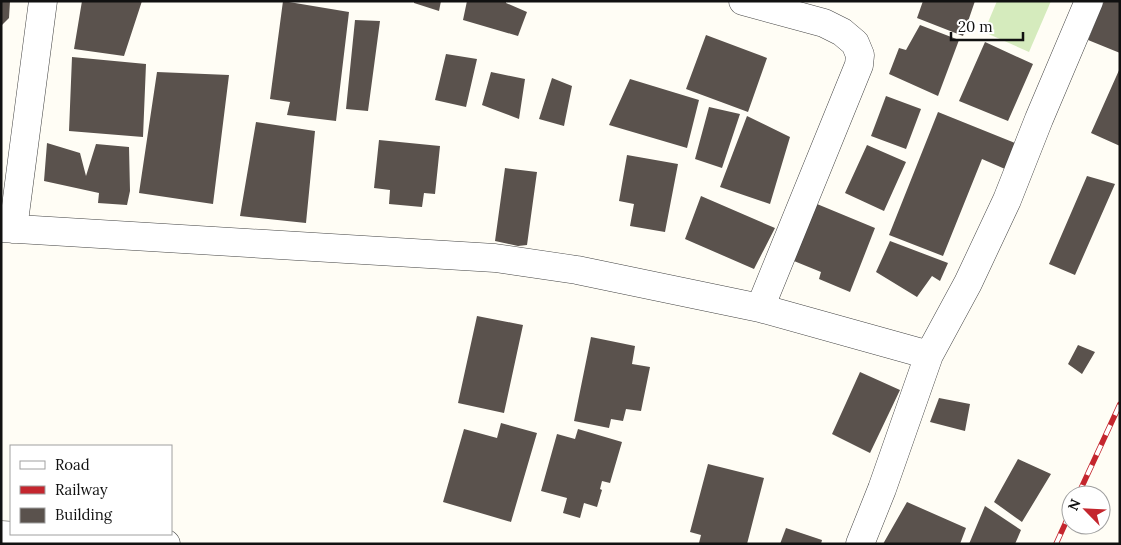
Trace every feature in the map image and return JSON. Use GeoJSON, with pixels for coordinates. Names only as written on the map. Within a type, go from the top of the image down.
{"type":"FeatureCollection","features":[{"type":"Feature","properties":{"kind":"street"},"geometry":{"type":"LineString","coordinates":[[43,1],[7,228],[495,258],[576,270],[760,308],[929,355]]}},
{"type":"Feature","properties":{"kind":"street"},"geometry":{"type":"LineString","coordinates":[[743,1],[824,22],[842,32],[855,43],[860,55],[859,65],[760,308]]}},
{"type":"Feature","properties":{"kind":"street"},"geometry":{"type":"LineString","coordinates":[[860,544],[882,489],[929,355],[968,283],[1007,200],[1039,119],[1090,1]]}},
{"type":"Feature","properties":{"kind":"street"},"geometry":{"type":"LineString","coordinates":[[1,535],[166,544]]}},
{"type":"Feature","properties":{"kind":"green space"},"geometry":{"type":"Polygon","coordinates":[[[997,1],[1051,1],[1029,52],[984,32],[997,1]]]}},
{"type":"Feature","properties":{"kind":"building"},"geometry":{"type":"Polygon","coordinates":[[[1,1],[10,1],[9,18],[1,26],[1,1]]]}},
{"type":"Feature","properties":{"kind":"building"},"geometry":{"type":"Polygon","coordinates":[[[82,1],[142,1],[124,56],[74,49],[82,1]]]}},
{"type":"Feature","properties":{"kind":"building"},"geometry":{"type":"Polygon","coordinates":[[[283,1],[349,12],[336,121],[287,115],[290,102],[270,99],[283,1]]]}},
{"type":"Feature","properties":{"kind":"building"},"geometry":{"type":"Polygon","coordinates":[[[414,1],[441,1],[439,11],[414,3],[414,1]]]}},
{"type":"Feature","properties":{"kind":"building"},"geometry":{"type":"Polygon","coordinates":[[[467,1],[506,1],[506,3],[527,12],[518,36],[463,20],[467,1]]]}},
{"type":"Feature","properties":{"kind":"building"},"geometry":{"type":"Polygon","coordinates":[[[923,1],[975,1],[963,36],[917,18],[923,1]]]}},
{"type":"Feature","properties":{"kind":"building"},"geometry":{"type":"Polygon","coordinates":[[[1104,1],[1120,1],[1120,53],[1088,40],[1104,1]]]}},
{"type":"Feature","properties":{"kind":"building"},"geometry":{"type":"Polygon","coordinates":[[[355,20],[380,21],[368,111],[346,109],[355,20]]]}},
{"type":"Feature","properties":{"kind":"building"},"geometry":{"type":"Polygon","coordinates":[[[920,25],[959,40],[938,96],[889,74],[899,48],[906,50],[920,25]]]}},
{"type":"Feature","properties":{"kind":"building"},"geometry":{"type":"Polygon","coordinates":[[[706,35],[767,58],[748,112],[686,89],[706,35]]]}},
{"type":"Feature","properties":{"kind":"building"},"geometry":{"type":"Polygon","coordinates":[[[985,42],[1033,64],[1008,121],[959,101],[985,42]]]}},
{"type":"Feature","properties":{"kind":"building"},"geometry":{"type":"Polygon","coordinates":[[[446,54],[477,59],[466,107],[435,100],[446,54]]]}},
{"type":"Feature","properties":{"kind":"building"},"geometry":{"type":"Polygon","coordinates":[[[72,57],[146,64],[143,137],[69,131],[72,57]]]}},
{"type":"Feature","properties":{"kind":"building"},"geometry":{"type":"Polygon","coordinates":[[[1120,68],[1120,146],[1091,133],[1120,68]]]}},
{"type":"Feature","properties":{"kind":"building"},"geometry":{"type":"Polygon","coordinates":[[[157,72],[229,75],[213,204],[139,193],[157,72]]]}},
{"type":"Feature","properties":{"kind":"building"},"geometry":{"type":"Polygon","coordinates":[[[491,72],[525,79],[519,119],[482,105],[491,72]]]}},
{"type":"Feature","properties":{"kind":"building"},"geometry":{"type":"Polygon","coordinates":[[[552,78],[572,86],[564,126],[539,119],[552,78]]]}},
{"type":"Feature","properties":{"kind":"building"},"geometry":{"type":"Polygon","coordinates":[[[630,79],[699,100],[687,148],[609,125],[630,79]]]}},
{"type":"Feature","properties":{"kind":"building"},"geometry":{"type":"Polygon","coordinates":[[[886,96],[921,109],[906,149],[871,136],[886,96]]]}},
{"type":"Feature","properties":{"kind":"building"},"geometry":{"type":"Polygon","coordinates":[[[709,107],[740,114],[722,168],[695,159],[709,107]]]}},
{"type":"Feature","properties":{"kind":"building"},"geometry":{"type":"Polygon","coordinates":[[[938,112],[1015,143],[1005,169],[982,159],[943,256],[889,235],[938,112]]]}},
{"type":"Feature","properties":{"kind":"building"},"geometry":{"type":"Polygon","coordinates":[[[747,116],[790,137],[770,204],[720,187],[747,116]]]}},
{"type":"Feature","properties":{"kind":"building"},"geometry":{"type":"Polygon","coordinates":[[[256,122],[315,131],[306,223],[240,216],[256,122]]]}},
{"type":"Feature","properties":{"kind":"building"},"geometry":{"type":"Polygon","coordinates":[[[379,140],[440,146],[435,194],[424,193],[422,207],[389,204],[390,190],[374,188],[379,140]]]}},
{"type":"Feature","properties":{"kind":"building"},"geometry":{"type":"Polygon","coordinates":[[[47,143],[80,153],[86,176],[96,144],[129,147],[130,191],[127,205],[98,203],[99,193],[44,181],[47,143]]]}},
{"type":"Feature","properties":{"kind":"building"},"geometry":{"type":"Polygon","coordinates":[[[867,145],[906,162],[884,211],[845,193],[867,145]]]}},
{"type":"Feature","properties":{"kind":"building"},"geometry":{"type":"Polygon","coordinates":[[[627,155],[678,164],[665,232],[630,226],[634,204],[619,201],[627,155]]]}},
{"type":"Feature","properties":{"kind":"building"},"geometry":{"type":"Polygon","coordinates":[[[505,168],[537,172],[527,245],[518,246],[495,241],[505,168]]]}},
{"type":"Feature","properties":{"kind":"building"},"geometry":{"type":"Polygon","coordinates":[[[1087,176],[1115,184],[1075,275],[1049,264],[1087,176]]]}},
{"type":"Feature","properties":{"kind":"building"},"geometry":{"type":"Polygon","coordinates":[[[701,196],[775,228],[754,269],[685,239],[701,196]]]}},
{"type":"Feature","properties":{"kind":"building"},"geometry":{"type":"Polygon","coordinates":[[[817,204],[875,228],[850,292],[819,279],[821,272],[794,261],[817,204]]]}},
{"type":"Feature","properties":{"kind":"building"},"geometry":{"type":"Polygon","coordinates":[[[890,241],[948,263],[940,281],[932,276],[917,297],[876,272],[890,241]]]}},
{"type":"Feature","properties":{"kind":"building"},"geometry":{"type":"Polygon","coordinates":[[[477,316],[523,325],[504,413],[458,403],[477,316]]]}},
{"type":"Feature","properties":{"kind":"building"},"geometry":{"type":"Polygon","coordinates":[[[591,337],[635,346],[632,364],[650,367],[641,411],[626,409],[623,421],[611,419],[609,428],[574,421],[591,337]]]}},
{"type":"Feature","properties":{"kind":"building"},"geometry":{"type":"Polygon","coordinates":[[[1078,345],[1095,352],[1082,374],[1068,364],[1078,345]]]}},
{"type":"Feature","properties":{"kind":"building"},"geometry":{"type":"Polygon","coordinates":[[[860,372],[900,390],[870,453],[832,434],[860,372]]]}},
{"type":"Feature","properties":{"kind":"building"},"geometry":{"type":"Polygon","coordinates":[[[939,398],[970,404],[965,431],[930,422],[939,398]]]}},
{"type":"Feature","properties":{"kind":"building"},"geometry":{"type":"Polygon","coordinates":[[[501,423],[537,433],[511,522],[443,502],[464,429],[497,438],[501,423]]]}},
{"type":"Feature","properties":{"kind":"building"},"geometry":{"type":"Polygon","coordinates":[[[578,429],[622,442],[610,483],[602,481],[600,489],[602,490],[597,507],[584,503],[580,518],[563,513],[567,498],[541,491],[557,434],[575,439],[578,429]]]}},
{"type":"Feature","properties":{"kind":"building"},"geometry":{"type":"Polygon","coordinates":[[[1018,459],[1051,474],[1022,522],[994,502],[1018,459]]]}},
{"type":"Feature","properties":{"kind":"building"},"geometry":{"type":"Polygon","coordinates":[[[708,464],[764,478],[747,544],[703,544],[699,543],[701,535],[690,532],[708,464]]]}},
{"type":"Feature","properties":{"kind":"building"},"geometry":{"type":"Polygon","coordinates":[[[907,502],[966,528],[960,544],[883,544],[907,502]]]}},
{"type":"Feature","properties":{"kind":"building"},"geometry":{"type":"Polygon","coordinates":[[[985,506],[1021,530],[1015,544],[969,544],[985,506]]]}},
{"type":"Feature","properties":{"kind":"building"},"geometry":{"type":"Polygon","coordinates":[[[786,528],[822,540],[821,544],[780,544],[786,528]]]}},
{"type":"Feature","properties":{"kind":"railway"},"geometry":{"type":"LineString","coordinates":[[1083,485],[1120,404]]}},
{"type":"Feature","properties":{"kind":"railway"},"geometry":{"type":"LineString","coordinates":[[1056,544],[1061,533]]}}]}
